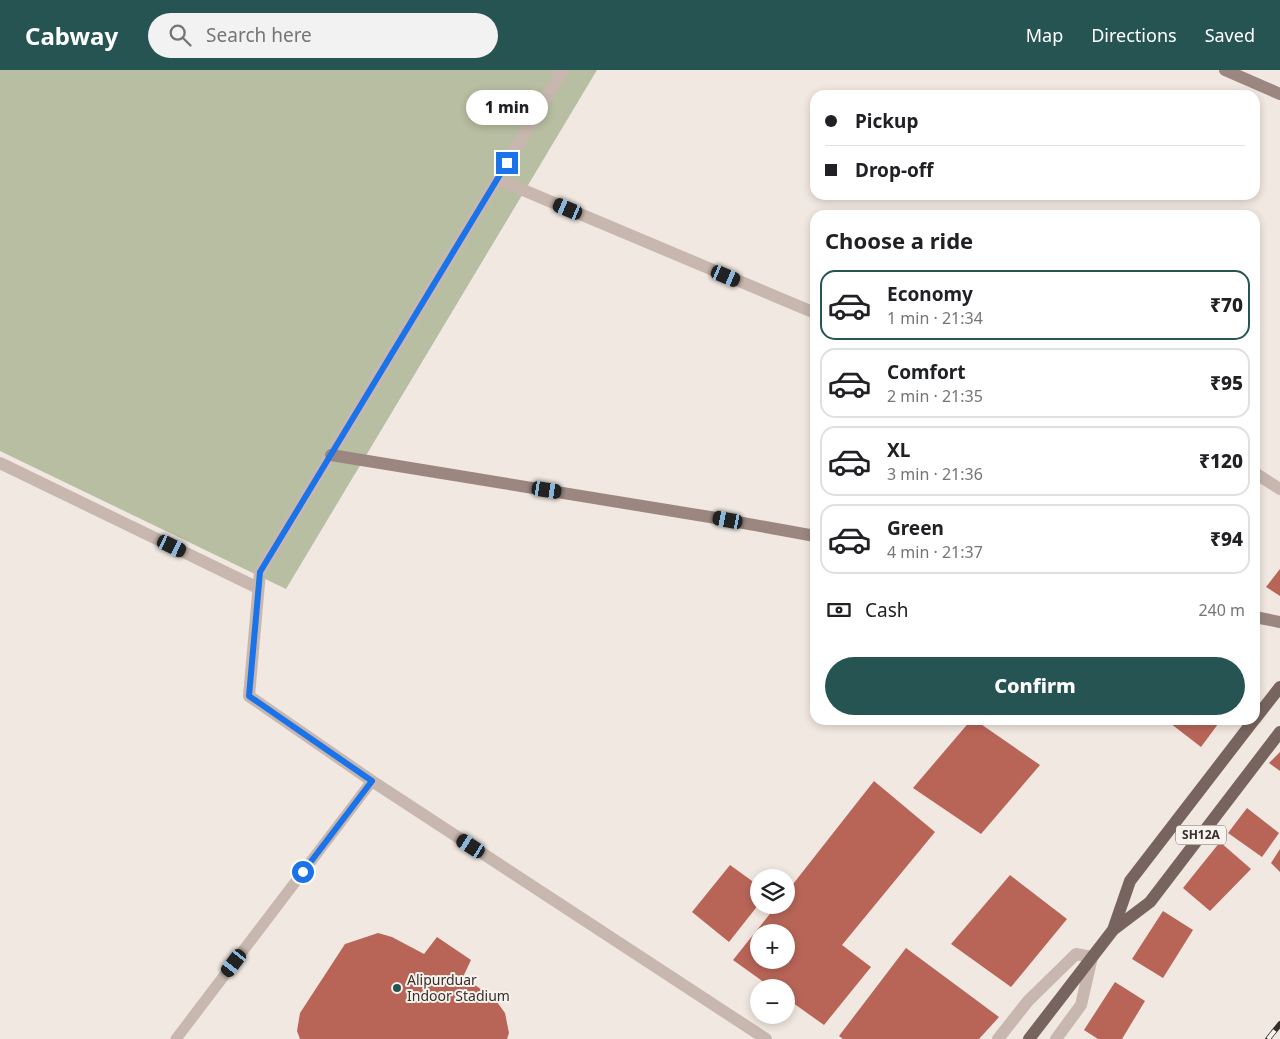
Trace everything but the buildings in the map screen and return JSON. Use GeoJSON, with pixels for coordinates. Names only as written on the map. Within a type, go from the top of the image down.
{"type":"FeatureCollection","features":[{"type":"Feature","properties":{"kind":"main road"},"geometry":{"type":"LineString","coordinates":[[1225,70],[1280,94]]}},
{"type":"Feature","properties":{"kind":"main road"},"geometry":{"type":"LineString","coordinates":[[331,455],[810,535]]}},
{"type":"Feature","properties":{"kind":"main road"},"geometry":{"type":"LineString","coordinates":[[1260,618],[1280,622]]}},
{"type":"Feature","properties":{"kind":"main road","name":"SH12A"},"geometry":{"type":"LineString","coordinates":[[1260,713],[1280,687]]}},
{"type":"Feature","properties":{"kind":"main road","name":"SH12A"},"geometry":{"type":"LineString","coordinates":[[1113,930],[1130,881],[1251,725]]}},
{"type":"Feature","properties":{"kind":"main road","name":"SH12A"},"geometry":{"type":"LineString","coordinates":[[1029,1039],[1113,930],[1150,902],[1280,732]]}},
{"type":"Feature","properties":{"kind":"street"},"geometry":{"type":"LineString","coordinates":[[563,70],[260,572],[249,696],[372,781],[766,1039]]}},
{"type":"Feature","properties":{"kind":"street"},"geometry":{"type":"LineString","coordinates":[[497,179],[810,311]]}},
{"type":"Feature","properties":{"kind":"street"},"geometry":{"type":"LineString","coordinates":[[0,463],[258,588]]}},
{"type":"Feature","properties":{"kind":"street"},"geometry":{"type":"LineString","coordinates":[[1260,477],[1280,489]]}},
{"type":"Feature","properties":{"kind":"street"},"geometry":{"type":"LineString","coordinates":[[998,1039],[1028,1001],[1076,954],[1092,957],[1081,1006],[1056,1039]]}},
{"type":"Feature","properties":{"kind":"lane"},"geometry":{"type":"LineString","coordinates":[[176,1039],[372,781]]}},
{"type":"Feature","properties":{"kind":"green space"},"geometry":{"type":"Polygon","coordinates":[[[0,70],[597,70],[286,589],[0,451],[0,70]]]}},
{"type":"Feature","properties":{"kind":"railway"},"geometry":{"type":"LineString","coordinates":[[1268,1039],[1280,1024]]}},
{"type":"Feature","properties":{"kind":"place","name":"Alipurduar Indoor Stadium"},"geometry":{"type":"Point","coordinates":[397,988]}},
{"type":"Feature","properties":{"kind":"route"},"geometry":{"type":"LineString","coordinates":[[303,872],[372,781],[249,696],[260,572],[507,163]]}}]}
